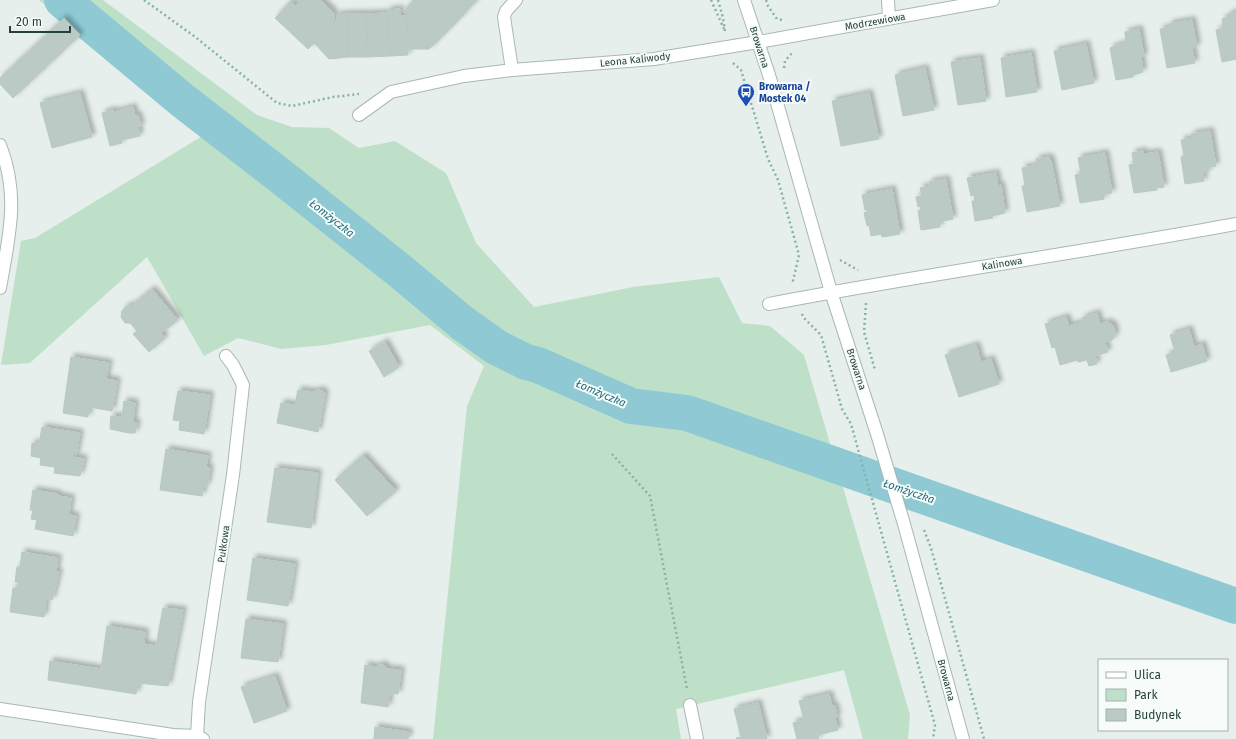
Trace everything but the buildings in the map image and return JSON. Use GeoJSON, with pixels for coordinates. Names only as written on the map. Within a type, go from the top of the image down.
{"type":"FeatureCollection","features":[{"type":"Feature","properties":{"kind":"street"},"geometry":{"type":"LineString","coordinates":[[512,70],[504,17],[506,11],[516,0]]}},
{"type":"Feature","properties":{"kind":"street","name":"Browarna"},"geometry":{"type":"LineString","coordinates":[[744,0],[769,75],[832,292],[878,434],[963,739]]}},
{"type":"Feature","properties":{"kind":"street"},"geometry":{"type":"LineString","coordinates":[[888,0],[889,18]]}},
{"type":"Feature","properties":{"kind":"street","name":"Modrzewiowa"},"geometry":{"type":"LineString","coordinates":[[758,42],[993,0]]}},
{"type":"Feature","properties":{"kind":"street","name":"Leona Kaliwody"},"geometry":{"type":"LineString","coordinates":[[359,115],[391,92],[464,76],[512,70],[654,59],[758,42]]}},
{"type":"Feature","properties":{"kind":"street"},"geometry":{"type":"LineString","coordinates":[[0,145],[10,180],[12,213],[0,288]]}},
{"type":"Feature","properties":{"kind":"street","name":"Kalinowa"},"geometry":{"type":"LineString","coordinates":[[769,304],[1236,224]]}},
{"type":"Feature","properties":{"kind":"street","name":"Pułkowa"},"geometry":{"type":"LineString","coordinates":[[0,708],[173,735],[200,737],[199,702],[233,475],[243,385],[226,356]]}},
{"type":"Feature","properties":{"kind":"street"},"geometry":{"type":"LineString","coordinates":[[690,705],[697,739]]}},
{"type":"Feature","properties":{"kind":"path"},"geometry":{"type":"LineString","coordinates":[[144,0],[194,36],[277,103],[292,106],[333,96],[362,94]]}},
{"type":"Feature","properties":{"kind":"path"},"geometry":{"type":"LineString","coordinates":[[711,0],[725,32],[718,0]]}},
{"type":"Feature","properties":{"kind":"path"},"geometry":{"type":"LineString","coordinates":[[766,0],[768,6],[777,19],[783,21]]}},
{"type":"Feature","properties":{"kind":"path"},"geometry":{"type":"LineString","coordinates":[[728,46],[733,63],[741,70],[768,159],[778,180],[799,255],[793,281],[803,317],[822,335],[842,409],[851,424],[935,725],[933,739]]}},
{"type":"Feature","properties":{"kind":"path"},"geometry":{"type":"LineString","coordinates":[[784,71],[785,61],[796,48]]}},
{"type":"Feature","properties":{"kind":"path"},"geometry":{"type":"LineString","coordinates":[[837,256],[840,261],[860,272]]}},
{"type":"Feature","properties":{"kind":"path"},"geometry":{"type":"LineString","coordinates":[[864,332],[866,300]]}},
{"type":"Feature","properties":{"kind":"path"},"geometry":{"type":"LineString","coordinates":[[612,454],[650,496],[690,705]]}},
{"type":"Feature","properties":{"kind":"path"},"geometry":{"type":"LineString","coordinates":[[923,527],[931,548],[984,739]]}},
{"type":"Feature","properties":{"kind":"green space"},"geometry":{"type":"Polygon","coordinates":[[[39,0],[103,0],[257,115],[292,127],[329,128],[359,148],[395,141],[446,173],[476,243],[534,307],[633,287],[719,277],[742,323],[770,326],[804,355],[910,715],[908,739],[863,739],[844,670],[676,709],[681,739],[433,739],[467,406],[484,366],[430,325],[326,345],[281,349],[238,338],[204,356],[147,257],[30,363],[1,365],[21,241],[35,238],[204,135],[39,0]]]}},
{"type":"Feature","properties":{"kind":"waterway","name":"Łomżyczka"},"geometry":{"type":"LineString","coordinates":[[62,0],[182,100],[400,271],[461,322],[496,347],[526,362],[538,365],[631,406],[687,413],[1236,606]]}},
{"type":"Feature","properties":{"kind":"place","name":"Browarna / Mostek 04"},"geometry":{"type":"Point","coordinates":[746,107]}}]}
